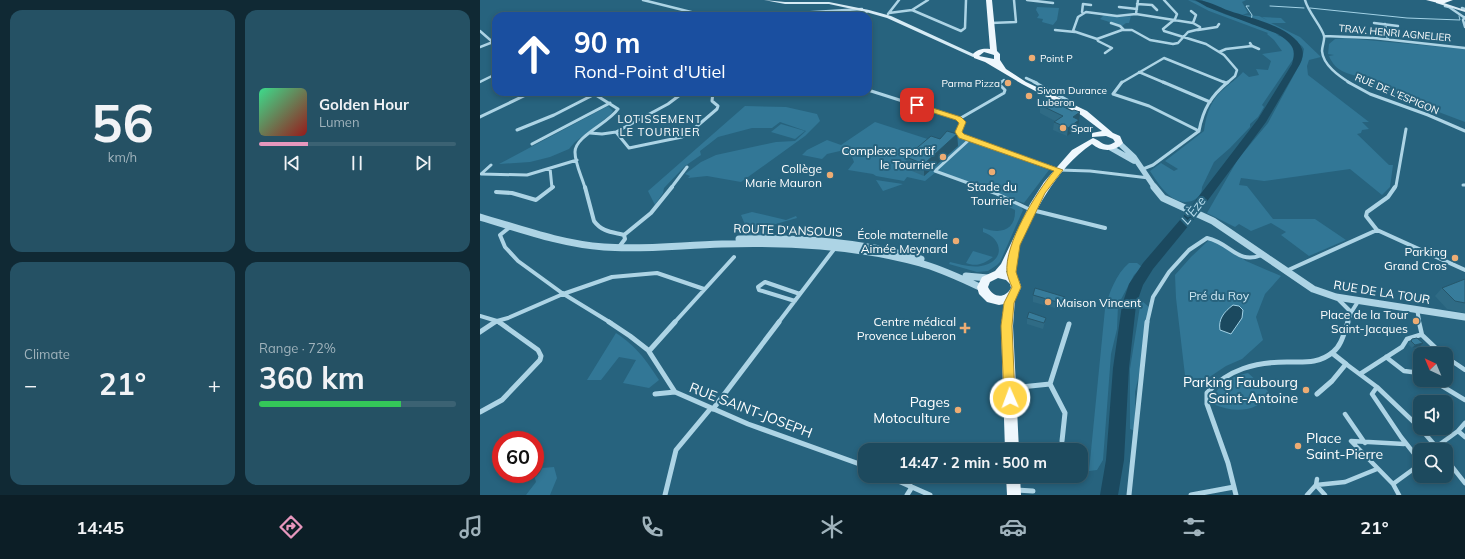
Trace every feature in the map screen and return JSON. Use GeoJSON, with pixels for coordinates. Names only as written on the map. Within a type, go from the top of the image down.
{"type":"FeatureCollection","features":[{"type":"Feature","properties":{"kind":"main road"},"geometry":{"type":"LineString","coordinates":[[766,0],[777,2],[824,2],[887,14],[963,50],[995,55]]}},
{"type":"Feature","properties":{"kind":"main road"},"geometry":{"type":"LineString","coordinates":[[989,0],[995,55],[1006,72]]}},
{"type":"Feature","properties":{"kind":"main road"},"geometry":{"type":"LineString","coordinates":[[1429,0],[1464,9]]}},
{"type":"Feature","properties":{"kind":"main road"},"geometry":{"type":"LineString","coordinates":[[1438,2],[1464,9]]}},
{"type":"Feature","properties":{"kind":"main road"},"geometry":{"type":"LineString","coordinates":[[994,41],[980,53],[978,58],[986,60],[1073,107],[1117,138],[1119,143],[1111,148],[1101,147],[1085,150],[1069,159]]}},
{"type":"Feature","properties":{"kind":"main road"},"geometry":{"type":"LineString","coordinates":[[986,60],[995,55]]}},
{"type":"Feature","properties":{"kind":"main road"},"geometry":{"type":"LineString","coordinates":[[1093,120],[1097,128],[1094,138],[1097,145],[1101,147]]}},
{"type":"Feature","properties":{"kind":"main road"},"geometry":{"type":"LineString","coordinates":[[1007,326],[1002,313],[993,299],[986,294],[982,288],[985,280],[993,276],[1005,266],[1032,210],[1047,184],[1081,146],[1102,133],[1110,134]]}},
{"type":"Feature","properties":{"kind":"main road"},"geometry":{"type":"LineString","coordinates":[[1012,443],[1007,326],[1010,298],[1016,291],[1013,280],[1012,266],[1015,245]]}},
{"type":"Feature","properties":{"kind":"main road"},"geometry":{"type":"LineString","coordinates":[[993,276],[1007,276],[1013,280]]}},
{"type":"Feature","properties":{"kind":"main road"},"geometry":{"type":"LineString","coordinates":[[993,299],[1002,300],[1010,298]]}},
{"type":"Feature","properties":{"kind":"street"},"geometry":{"type":"LineString","coordinates":[[643,0],[691,12]]}},
{"type":"Feature","properties":{"kind":"street"},"geometry":{"type":"LineString","coordinates":[[887,14],[899,0]]}},
{"type":"Feature","properties":{"kind":"street"},"geometry":{"type":"LineString","coordinates":[[887,14],[912,10],[928,0]]}},
{"type":"Feature","properties":{"kind":"street"},"geometry":{"type":"LineString","coordinates":[[912,10],[961,31],[965,28],[966,0]]}},
{"type":"Feature","properties":{"kind":"street"},"geometry":{"type":"LineString","coordinates":[[991,23],[1016,22],[1014,0]]}},
{"type":"Feature","properties":{"kind":"street"},"geometry":{"type":"LineString","coordinates":[[1027,0],[1053,3]]}},
{"type":"Feature","properties":{"kind":"street"},"geometry":{"type":"LineString","coordinates":[[1136,14],[1138,0]]}},
{"type":"Feature","properties":{"kind":"street"},"geometry":{"type":"LineString","coordinates":[[1111,148],[1141,167],[1153,165],[1199,131],[1202,115],[1216,91],[1235,76],[1237,70],[1235,66],[1206,43],[1164,31],[1164,29],[1175,19],[1177,14],[1164,0]]}},
{"type":"Feature","properties":{"kind":"street"},"geometry":{"type":"LineString","coordinates":[[1305,0],[1307,7],[1324,36]]}},
{"type":"Feature","properties":{"kind":"street"},"geometry":{"type":"LineString","coordinates":[[1076,32],[1073,29],[1079,15],[1082,12],[1083,4],[1091,5]]}},
{"type":"Feature","properties":{"kind":"street"},"geometry":{"type":"LineString","coordinates":[[1137,4],[1152,5],[1157,10]]}},
{"type":"Feature","properties":{"kind":"street"},"geometry":{"type":"LineString","coordinates":[[1448,4],[1465,17],[1463,20],[1465,27]]}},
{"type":"Feature","properties":{"kind":"street"},"geometry":{"type":"LineString","coordinates":[[846,10],[851,6]]}},
{"type":"Feature","properties":{"kind":"street"},"geometry":{"type":"LineString","coordinates":[[1119,7],[1136,9]]}},
{"type":"Feature","properties":{"kind":"street"},"geometry":{"type":"LineString","coordinates":[[805,12],[865,10]]}},
{"type":"Feature","properties":{"kind":"street"},"geometry":{"type":"LineString","coordinates":[[1082,12],[1092,10],[1116,16],[1136,14],[1175,19],[1193,23],[1200,27],[1198,30]]}},
{"type":"Feature","properties":{"kind":"street"},"geometry":{"type":"LineString","coordinates":[[1191,11],[1196,15],[1193,23]]}},
{"type":"Feature","properties":{"kind":"street"},"geometry":{"type":"LineString","coordinates":[[1111,23],[1120,26],[1124,30]]}},
{"type":"Feature","properties":{"kind":"street"},"geometry":{"type":"LineString","coordinates":[[1374,23],[1398,26]]}},
{"type":"Feature","properties":{"kind":"street"},"geometry":{"type":"LineString","coordinates":[[1097,39],[1124,30],[1132,30],[1150,40],[1166,44],[1178,43],[1188,32],[1217,27],[1218,24]]}},
{"type":"Feature","properties":{"kind":"street"},"geometry":{"type":"LineString","coordinates":[[1385,24],[1388,39]]}},
{"type":"Feature","properties":{"kind":"street"},"geometry":{"type":"LineString","coordinates":[[1055,30],[1076,32],[1097,39],[1098,41],[1112,48],[1105,53]]}},
{"type":"Feature","properties":{"kind":"street"},"geometry":{"type":"LineString","coordinates":[[481,33],[492,42]]}},
{"type":"Feature","properties":{"kind":"street","name":"TRAV. HENRI AGNELIER"},"geometry":{"type":"LineString","coordinates":[[1324,36],[1388,39],[1465,48]]}},
{"type":"Feature","properties":{"kind":"street","name":"RUE DE L'ESPIGON"},"geometry":{"type":"LineString","coordinates":[[1324,36],[1322,54],[1325,61],[1330,68],[1345,80],[1369,92],[1465,131]]}},
{"type":"Feature","properties":{"kind":"street"},"geometry":{"type":"LineString","coordinates":[[1250,43],[1259,50]]}},
{"type":"Feature","properties":{"kind":"street"},"geometry":{"type":"LineString","coordinates":[[480,47],[492,45]]}},
{"type":"Feature","properties":{"kind":"street"},"geometry":{"type":"LineString","coordinates":[[1219,52],[1226,49],[1252,46]]}},
{"type":"Feature","properties":{"kind":"street"},"geometry":{"type":"LineString","coordinates":[[1199,131],[1150,106],[1113,94],[1122,82],[1164,58],[1226,83]]}},
{"type":"Feature","properties":{"kind":"street"},"geometry":{"type":"LineString","coordinates":[[1139,72],[1210,102]]}},
{"type":"Feature","properties":{"kind":"street"},"geometry":{"type":"LineString","coordinates":[[480,82],[492,76]]}},
{"type":"Feature","properties":{"kind":"street"},"geometry":{"type":"LineString","coordinates":[[1026,78],[1071,102],[1073,107]]}},
{"type":"Feature","properties":{"kind":"street"},"geometry":{"type":"LineString","coordinates":[[959,119],[1004,93],[1005,90],[998,84],[1004,80]]}},
{"type":"Feature","properties":{"kind":"street"},"geometry":{"type":"LineString","coordinates":[[872,91],[959,119],[962,122],[959,134],[1059,170],[1090,170],[1148,178]]}},
{"type":"Feature","properties":{"kind":"street"},"geometry":{"type":"LineString","coordinates":[[480,117],[524,96]]}},
{"type":"Feature","properties":{"kind":"street"},"geometry":{"type":"LineString","coordinates":[[517,130],[554,115],[588,96]]}},
{"type":"Feature","properties":{"kind":"street"},"geometry":{"type":"LineString","coordinates":[[598,96],[618,108],[617,112],[580,141],[576,147],[577,160],[594,222],[598,228],[604,231],[624,235],[636,227],[658,206],[674,185],[679,175],[687,168]]}},
{"type":"Feature","properties":{"kind":"street"},"geometry":{"type":"LineString","coordinates":[[590,134],[616,132],[668,104],[679,96]]}},
{"type":"Feature","properties":{"kind":"street"},"geometry":{"type":"LineString","coordinates":[[616,132],[629,148],[682,137],[689,133],[717,109],[718,106],[712,101],[713,96]]}},
{"type":"Feature","properties":{"kind":"street"},"geometry":{"type":"LineString","coordinates":[[532,144],[610,103]]}},
{"type":"Feature","properties":{"kind":"street"},"geometry":{"type":"LineString","coordinates":[[1406,129],[1396,186],[1388,197],[1367,212],[1366,216],[1377,230],[1465,270]]}},
{"type":"Feature","properties":{"kind":"street"},"geometry":{"type":"LineString","coordinates":[[970,139],[935,171],[995,193],[1032,210],[1105,228]]}},
{"type":"Feature","properties":{"kind":"street"},"geometry":{"type":"LineString","coordinates":[[1119,143],[1131,153],[1148,178]]}},
{"type":"Feature","properties":{"kind":"street"},"geometry":{"type":"LineString","coordinates":[[491,165],[480,174],[527,175],[577,160]]}},
{"type":"Feature","properties":{"kind":"street"},"geometry":{"type":"LineString","coordinates":[[496,192],[512,193],[536,200],[553,188],[550,168]]}},
{"type":"Feature","properties":{"kind":"street","name":"RUE DE LA TOUR"},"geometry":{"type":"LineString","coordinates":[[1148,178],[1155,189],[1167,200],[1204,216],[1313,289],[1336,297],[1465,317]]}},
{"type":"Feature","properties":{"kind":"street","name":"ROUTE D'ANSOUIS"},"geometry":{"type":"LineString","coordinates":[[480,216],[574,243],[604,247],[655,247],[789,242],[856,245],[881,248],[904,254],[969,277],[993,276]]}},
{"type":"Feature","properties":{"kind":"street"},"geometry":{"type":"LineString","coordinates":[[512,226],[500,235],[504,246],[541,280],[620,328],[650,351],[734,257]]}},
{"type":"Feature","properties":{"kind":"street"},"geometry":{"type":"LineString","coordinates":[[1286,271],[1377,230]]}},
{"type":"Feature","properties":{"kind":"street"},"geometry":{"type":"LineString","coordinates":[[619,247],[625,239],[624,235]]}},
{"type":"Feature","properties":{"kind":"street"},"geometry":{"type":"LineString","coordinates":[[1129,495],[1146,328],[1153,298],[1169,272],[1189,250],[1207,238],[1216,240],[1244,258],[1252,259],[1262,255]]}},
{"type":"Feature","properties":{"kind":"street","name":"ROUTE D'ANSOUIS"},"geometry":{"type":"LineString","coordinates":[[789,242],[878,254],[921,264],[948,272],[982,288]]}},
{"type":"Feature","properties":{"kind":"street"},"geometry":{"type":"LineString","coordinates":[[665,495],[676,450],[712,409],[835,248]]}},
{"type":"Feature","properties":{"kind":"street"},"geometry":{"type":"LineString","coordinates":[[480,332],[497,321],[508,318],[563,294],[612,276],[657,273],[704,289]]}},
{"type":"Feature","properties":{"kind":"street"},"geometry":{"type":"LineString","coordinates":[[795,301],[760,290],[758,287],[766,282],[800,294]]}},
{"type":"Feature","properties":{"kind":"street"},"geometry":{"type":"LineString","coordinates":[[1336,297],[1351,312]]}},
{"type":"Feature","properties":{"kind":"street"},"geometry":{"type":"LineString","coordinates":[[1236,495],[1228,463],[1207,404],[1207,393],[1222,377],[1249,365],[1278,362],[1315,363],[1332,353],[1343,334],[1351,312],[1359,300]]}},
{"type":"Feature","properties":{"kind":"street"},"geometry":{"type":"LineString","coordinates":[[1417,310],[1420,335],[1434,347]]}},
{"type":"Feature","properties":{"kind":"street"},"geometry":{"type":"LineString","coordinates":[[480,316],[497,321],[538,350],[541,356],[540,360],[502,400],[480,412]]}},
{"type":"Feature","properties":{"kind":"street"},"geometry":{"type":"LineString","coordinates":[[1062,441],[1065,413],[1050,384],[1069,324]]}},
{"type":"Feature","properties":{"kind":"street"},"geometry":{"type":"LineString","coordinates":[[1360,374],[1402,347],[1407,339],[1420,335]]}},
{"type":"Feature","properties":{"kind":"street","name":"RUE SAINT-JOSEPH"},"geometry":{"type":"LineString","coordinates":[[650,351],[668,383],[675,392],[748,424],[858,463]]}},
{"type":"Feature","properties":{"kind":"street"},"geometry":{"type":"LineString","coordinates":[[1332,353],[1377,387],[1413,421]]}},
{"type":"Feature","properties":{"kind":"street"},"geometry":{"type":"LineString","coordinates":[[1386,357],[1404,371],[1413,372]]}},
{"type":"Feature","properties":{"kind":"street"},"geometry":{"type":"LineString","coordinates":[[1453,362],[1465,370]]}},
{"type":"Feature","properties":{"kind":"street"},"geometry":{"type":"LineString","coordinates":[[1317,394],[1332,381],[1346,364]]}},
{"type":"Feature","properties":{"kind":"street"},"geometry":{"type":"LineString","coordinates":[[1009,388],[1050,384]]}},
{"type":"Feature","properties":{"kind":"street"},"geometry":{"type":"LineString","coordinates":[[1377,387],[1372,394],[1398,431],[1404,444],[1413,454]]}},
{"type":"Feature","properties":{"kind":"street"},"geometry":{"type":"LineString","coordinates":[[1444,387],[1465,400]]}},
{"type":"Feature","properties":{"kind":"street"},"geometry":{"type":"LineString","coordinates":[[655,394],[675,392]]}},
{"type":"Feature","properties":{"kind":"street"},"geometry":{"type":"LineString","coordinates":[[1345,414],[1365,443]]}},
{"type":"Feature","properties":{"kind":"street"},"geometry":{"type":"LineString","coordinates":[[1443,443],[1465,423]]}},
{"type":"Feature","properties":{"kind":"street"},"geometry":{"type":"LineString","coordinates":[[1458,431],[1465,437]]}},
{"type":"Feature","properties":{"kind":"street"},"geometry":{"type":"LineString","coordinates":[[1426,435],[1433,443]]}},
{"type":"Feature","properties":{"kind":"street"},"geometry":{"type":"LineString","coordinates":[[1399,495],[1393,484],[1351,441],[1365,443],[1404,444]]}},
{"type":"Feature","properties":{"kind":"street"},"geometry":{"type":"LineString","coordinates":[[1453,468],[1465,483]]}},
{"type":"Feature","properties":{"kind":"street"},"geometry":{"type":"LineString","coordinates":[[1316,485],[1345,482],[1377,469]]}},
{"type":"Feature","properties":{"kind":"street"},"geometry":{"type":"LineString","coordinates":[[1393,484],[1413,469]]}},
{"type":"Feature","properties":{"kind":"street"},"geometry":{"type":"LineString","coordinates":[[1307,495],[1316,485],[1317,479]]}},
{"type":"Feature","properties":{"kind":"street"},"geometry":{"type":"LineString","coordinates":[[903,483],[930,495]]}},
{"type":"Feature","properties":{"kind":"street"},"geometry":{"type":"LineString","coordinates":[[1316,485],[1325,495]]}},
{"type":"Feature","properties":{"kind":"street"},"geometry":{"type":"LineString","coordinates":[[907,495],[912,487]]}},
{"type":"Feature","properties":{"kind":"street"},"geometry":{"type":"LineString","coordinates":[[1013,487],[1033,490]]}},
{"type":"Feature","properties":{"kind":"street"},"geometry":{"type":"LineString","coordinates":[[1191,495],[1234,488]]}},
{"type":"Feature","properties":{"kind":"green space"},"geometry":{"type":"Polygon","coordinates":[[[1188,0],[1199,2],[1225,14],[1250,22],[1251,24],[1270,28],[1279,36],[1284,37],[1294,49],[1296,55],[1262,105],[1264,107],[1258,117],[1250,124],[1250,127],[1230,148],[1214,162],[1199,196],[1194,200],[1187,202],[1180,201],[1168,194],[1150,171],[1161,163],[1174,171],[1178,169],[1165,161],[1204,131],[1206,119],[1212,102],[1219,93],[1243,72],[1249,77],[1259,75],[1256,69],[1268,70],[1271,61],[1262,54],[1282,51],[1274,40],[1267,34],[1268,33],[1209,11],[1188,0]]]}},
{"type":"Feature","properties":{"kind":"green space"},"geometry":{"type":"Polygon","coordinates":[[[1202,0],[1246,0],[1242,2],[1248,13],[1242,15],[1259,16],[1267,20],[1262,17],[1281,18],[1286,23],[1271,23],[1300,37],[1321,57],[1309,60],[1307,66],[1308,75],[1369,122],[1362,122],[1369,129],[1362,130],[1361,133],[1357,134],[1389,165],[1393,165],[1390,187],[1382,195],[1350,169],[1264,181],[1241,178],[1239,185],[1247,186],[1273,219],[1315,219],[1346,240],[1309,256],[1281,235],[1286,232],[1271,223],[1251,231],[1239,224],[1235,227],[1207,213],[1238,159],[1268,123],[1302,60],[1304,49],[1284,32],[1264,23],[1225,13],[1202,0]]]}},
{"type":"Feature","properties":{"kind":"green space"},"geometry":{"type":"Polygon","coordinates":[[[1037,7],[1059,8],[1057,20],[1053,25],[1042,22],[1043,19],[1037,18],[1039,15],[1036,10],[1037,7]]]}},
{"type":"Feature","properties":{"kind":"green space"},"geometry":{"type":"Polygon","coordinates":[[[1105,14],[1124,17],[1131,16],[1129,23],[1122,26],[1100,19],[1105,14]]]}},
{"type":"Feature","properties":{"kind":"green space"},"geometry":{"type":"Polygon","coordinates":[[[1345,38],[1465,49],[1465,122],[1370,86],[1365,83],[1362,77],[1351,75],[1342,71],[1335,65],[1329,56],[1334,55],[1328,54],[1329,44],[1335,39],[1345,38]]]}},
{"type":"Feature","properties":{"kind":"green space"},"geometry":{"type":"Polygon","coordinates":[[[608,106],[613,111],[610,115],[575,142],[569,149],[550,157],[530,162],[499,164],[608,106]]]}},
{"type":"Feature","properties":{"kind":"green space"},"geometry":{"type":"Polygon","coordinates":[[[745,106],[786,107],[817,114],[820,121],[805,136],[741,182],[707,176],[688,178],[690,176],[685,174],[701,162],[716,155],[776,142],[795,141],[806,131],[780,122],[772,128],[752,128],[718,137],[700,151],[701,155],[685,166],[664,188],[663,193],[655,205],[648,191],[745,106]]]}},
{"type":"Feature","properties":{"kind":"green space","name":"Complexe sportif le Tourrier"},"geometry":{"type":"Polygon","coordinates":[[[875,122],[946,145],[955,136],[1049,170],[1024,203],[936,172],[925,181],[907,177],[904,181],[848,170],[854,162],[852,157],[843,155],[844,153],[840,151],[827,154],[822,159],[802,155],[807,150],[827,140],[841,145],[875,122]]]}},
{"type":"Feature","properties":{"kind":"green space"},"geometry":{"type":"Polygon","coordinates":[[[781,124],[805,131],[795,139],[771,132],[781,124]]]}},
{"type":"Feature","properties":{"kind":"green space"},"geometry":{"type":"Polygon","coordinates":[[[876,180],[903,184],[883,191],[876,180]]]}},
{"type":"Feature","properties":{"kind":"green space"},"geometry":{"type":"Polygon","coordinates":[[[997,197],[1020,205],[1023,210],[1000,262],[988,271],[977,272],[949,264],[950,262],[966,266],[981,266],[989,264],[998,255],[998,245],[990,235],[983,232],[983,228],[996,231],[1006,229],[1013,222],[1015,210],[1005,205],[991,204],[997,197]]]}},
{"type":"Feature","properties":{"kind":"green space"},"geometry":{"type":"Polygon","coordinates":[[[752,212],[786,220],[796,216],[797,218],[765,227],[766,235],[743,235],[746,227],[741,215],[752,212]]]}},
{"type":"Feature","properties":{"kind":"green space","name":"Pré du Roy"},"geometry":{"type":"Polygon","coordinates":[[[1210,239],[1224,246],[1246,261],[1281,276],[1265,294],[1256,317],[1263,340],[1242,359],[1226,366],[1196,386],[1186,384],[1176,298],[1175,275],[1210,239]]]}},
{"type":"Feature","properties":{"kind":"green space"},"geometry":{"type":"Polygon","coordinates":[[[973,251],[993,257],[980,264],[973,265],[966,263],[973,251]]]}},
{"type":"Feature","properties":{"kind":"green space"},"geometry":{"type":"Polygon","coordinates":[[[1129,263],[1137,263],[1142,267],[1134,275],[1118,305],[1117,329],[1111,354],[1103,460],[1097,470],[1089,471],[1105,309],[1114,284],[1124,267],[1129,263]]]}},
{"type":"Feature","properties":{"kind":"green space"},"geometry":{"type":"Polygon","coordinates":[[[1141,300],[1150,308],[1144,353],[1135,392],[1135,431],[1130,429],[1130,369],[1141,300]]]}},
{"type":"Feature","properties":{"kind":"green space"},"geometry":{"type":"Polygon","coordinates":[[[616,333],[630,343],[650,366],[659,380],[649,388],[623,383],[636,360],[619,357],[601,380],[587,380],[616,333]]]}},
{"type":"Feature","properties":{"kind":"green space"},"geometry":{"type":"Polygon","coordinates":[[[1248,373],[1267,390],[1274,402],[1271,404],[1263,403],[1251,408],[1238,410],[1213,404],[1215,394],[1221,386],[1234,377],[1248,373]]]}},
{"type":"Feature","properties":{"kind":"green space"},"geometry":{"type":"Polygon","coordinates":[[[554,467],[557,478],[550,495],[526,495],[535,483],[544,483],[544,468],[554,467]]]}},
{"type":"Feature","properties":{"kind":"shaded area"},"geometry":{"type":"Polygon","coordinates":[[[1233,305],[1239,306],[1243,310],[1242,318],[1231,334],[1220,330],[1220,322],[1222,316],[1233,305]]]}},
{"type":"Feature","properties":{"kind":"building"},"geometry":{"type":"Polygon","coordinates":[[[1050,100],[1072,111],[1074,110],[1080,112],[1073,117],[1079,120],[1068,128],[1054,122],[1063,116],[1040,105],[1050,100]]]}},
{"type":"Feature","properties":{"kind":"building"},"geometry":{"type":"Polygon","coordinates":[[[947,131],[957,134],[924,164],[906,157],[931,136],[940,139],[947,131]]]}},
{"type":"Feature","properties":{"kind":"building"},"geometry":{"type":"Polygon","coordinates":[[[1465,279],[1465,303],[1455,301],[1442,288],[1465,279]]]}},
{"type":"Feature","properties":{"kind":"building"},"geometry":{"type":"Polygon","coordinates":[[[1035,288],[1065,297],[1064,304],[1033,295],[1035,288]]]}},
{"type":"Feature","properties":{"kind":"building"},"geometry":{"type":"Polygon","coordinates":[[[1029,312],[1046,318],[1044,323],[1027,318],[1029,312]]]}},
{"type":"Feature","properties":{"kind":"building"},"geometry":{"type":"Polygon","coordinates":[[[1417,338],[1423,343],[1415,345],[1411,341],[1412,339],[1417,338]]]}},
{"type":"Feature","properties":{"kind":"waterway","name":"L'Èze"},"geometry":{"type":"LineString","coordinates":[[1109,495],[1115,460],[1121,368],[1129,305],[1136,284],[1148,266],[1190,216],[1262,120],[1296,64],[1298,56],[1297,47],[1291,39],[1281,32],[1209,6],[1199,0]]}},
{"type":"Feature","properties":{"kind":"waterway"},"geometry":{"type":"LineString","coordinates":[[1249,6],[1246,6],[1252,15],[1251,21]]}},
{"type":"Feature","properties":{"kind":"waterway"},"geometry":{"type":"LineString","coordinates":[[1270,6],[1304,8]]}},
{"type":"Feature","properties":{"kind":"waterway"},"geometry":{"type":"LineString","coordinates":[[1310,8],[1407,18],[1460,20],[1459,16]]}},
{"type":"Feature","properties":{"kind":"place","name":"Point P"},"geometry":{"type":"Point","coordinates":[1032,58]}},
{"type":"Feature","properties":{"kind":"place","name":"Parma Pizza"},"geometry":{"type":"Point","coordinates":[1008,83]}},
{"type":"Feature","properties":{"kind":"place","name":"Sivom Durance Luberon"},"geometry":{"type":"Point","coordinates":[1029,96]}},
{"type":"Feature","properties":{"kind":"place","name":"Spar"},"geometry":{"type":"Point","coordinates":[1063,128]}},
{"type":"Feature","properties":{"kind":"place","name":"Complexe sportif le Tourrier"},"geometry":{"type":"Point","coordinates":[943,157]}},
{"type":"Feature","properties":{"kind":"place","name":"Stade du Tourrier"},"geometry":{"type":"Point","coordinates":[992,172]}},
{"type":"Feature","properties":{"kind":"place","name":"Collège Marie Mauron"},"geometry":{"type":"Point","coordinates":[830,175]}},
{"type":"Feature","properties":{"kind":"place","name":"École maternelle Aimée Meynard"},"geometry":{"type":"Point","coordinates":[956,241]}},
{"type":"Feature","properties":{"kind":"place","name":"Parking Grand Cros"},"geometry":{"type":"Point","coordinates":[1455,258]}},
{"type":"Feature","properties":{"kind":"place","name":"Maison Vincent"},"geometry":{"type":"Point","coordinates":[1048,302]}},
{"type":"Feature","properties":{"kind":"place","name":"Place de la Tour Saint-Jacques"},"geometry":{"type":"Point","coordinates":[1416,321]}},
{"type":"Feature","properties":{"kind":"place","name":"Centre médical Provence Luberon"},"geometry":{"type":"Point","coordinates":[965,328]}},
{"type":"Feature","properties":{"kind":"place","name":"Parking Faubourg Saint-Antoine"},"geometry":{"type":"Point","coordinates":[1306,390]}},
{"type":"Feature","properties":{"kind":"place","name":"Pages Motoculture"},"geometry":{"type":"Point","coordinates":[958,410]}},
{"type":"Feature","properties":{"kind":"place","name":"Place Saint-Pierre"},"geometry":{"type":"Point","coordinates":[1298,446]}},
{"type":"Feature","properties":{"kind":"district","name":"LOTISSEMENT LE TOURRIER"},"geometry":{"type":"Point","coordinates":[660,125]}},
{"type":"Feature","properties":{"kind":"route"},"geometry":{"type":"LineString","coordinates":[[917,105],[959,119],[962,124],[959,134],[962,136],[1059,170],[1041,193],[1015,245],[1012,272],[1013,280],[1016,284],[1016,291],[1010,298],[1007,326],[1010,398]]}}]}
